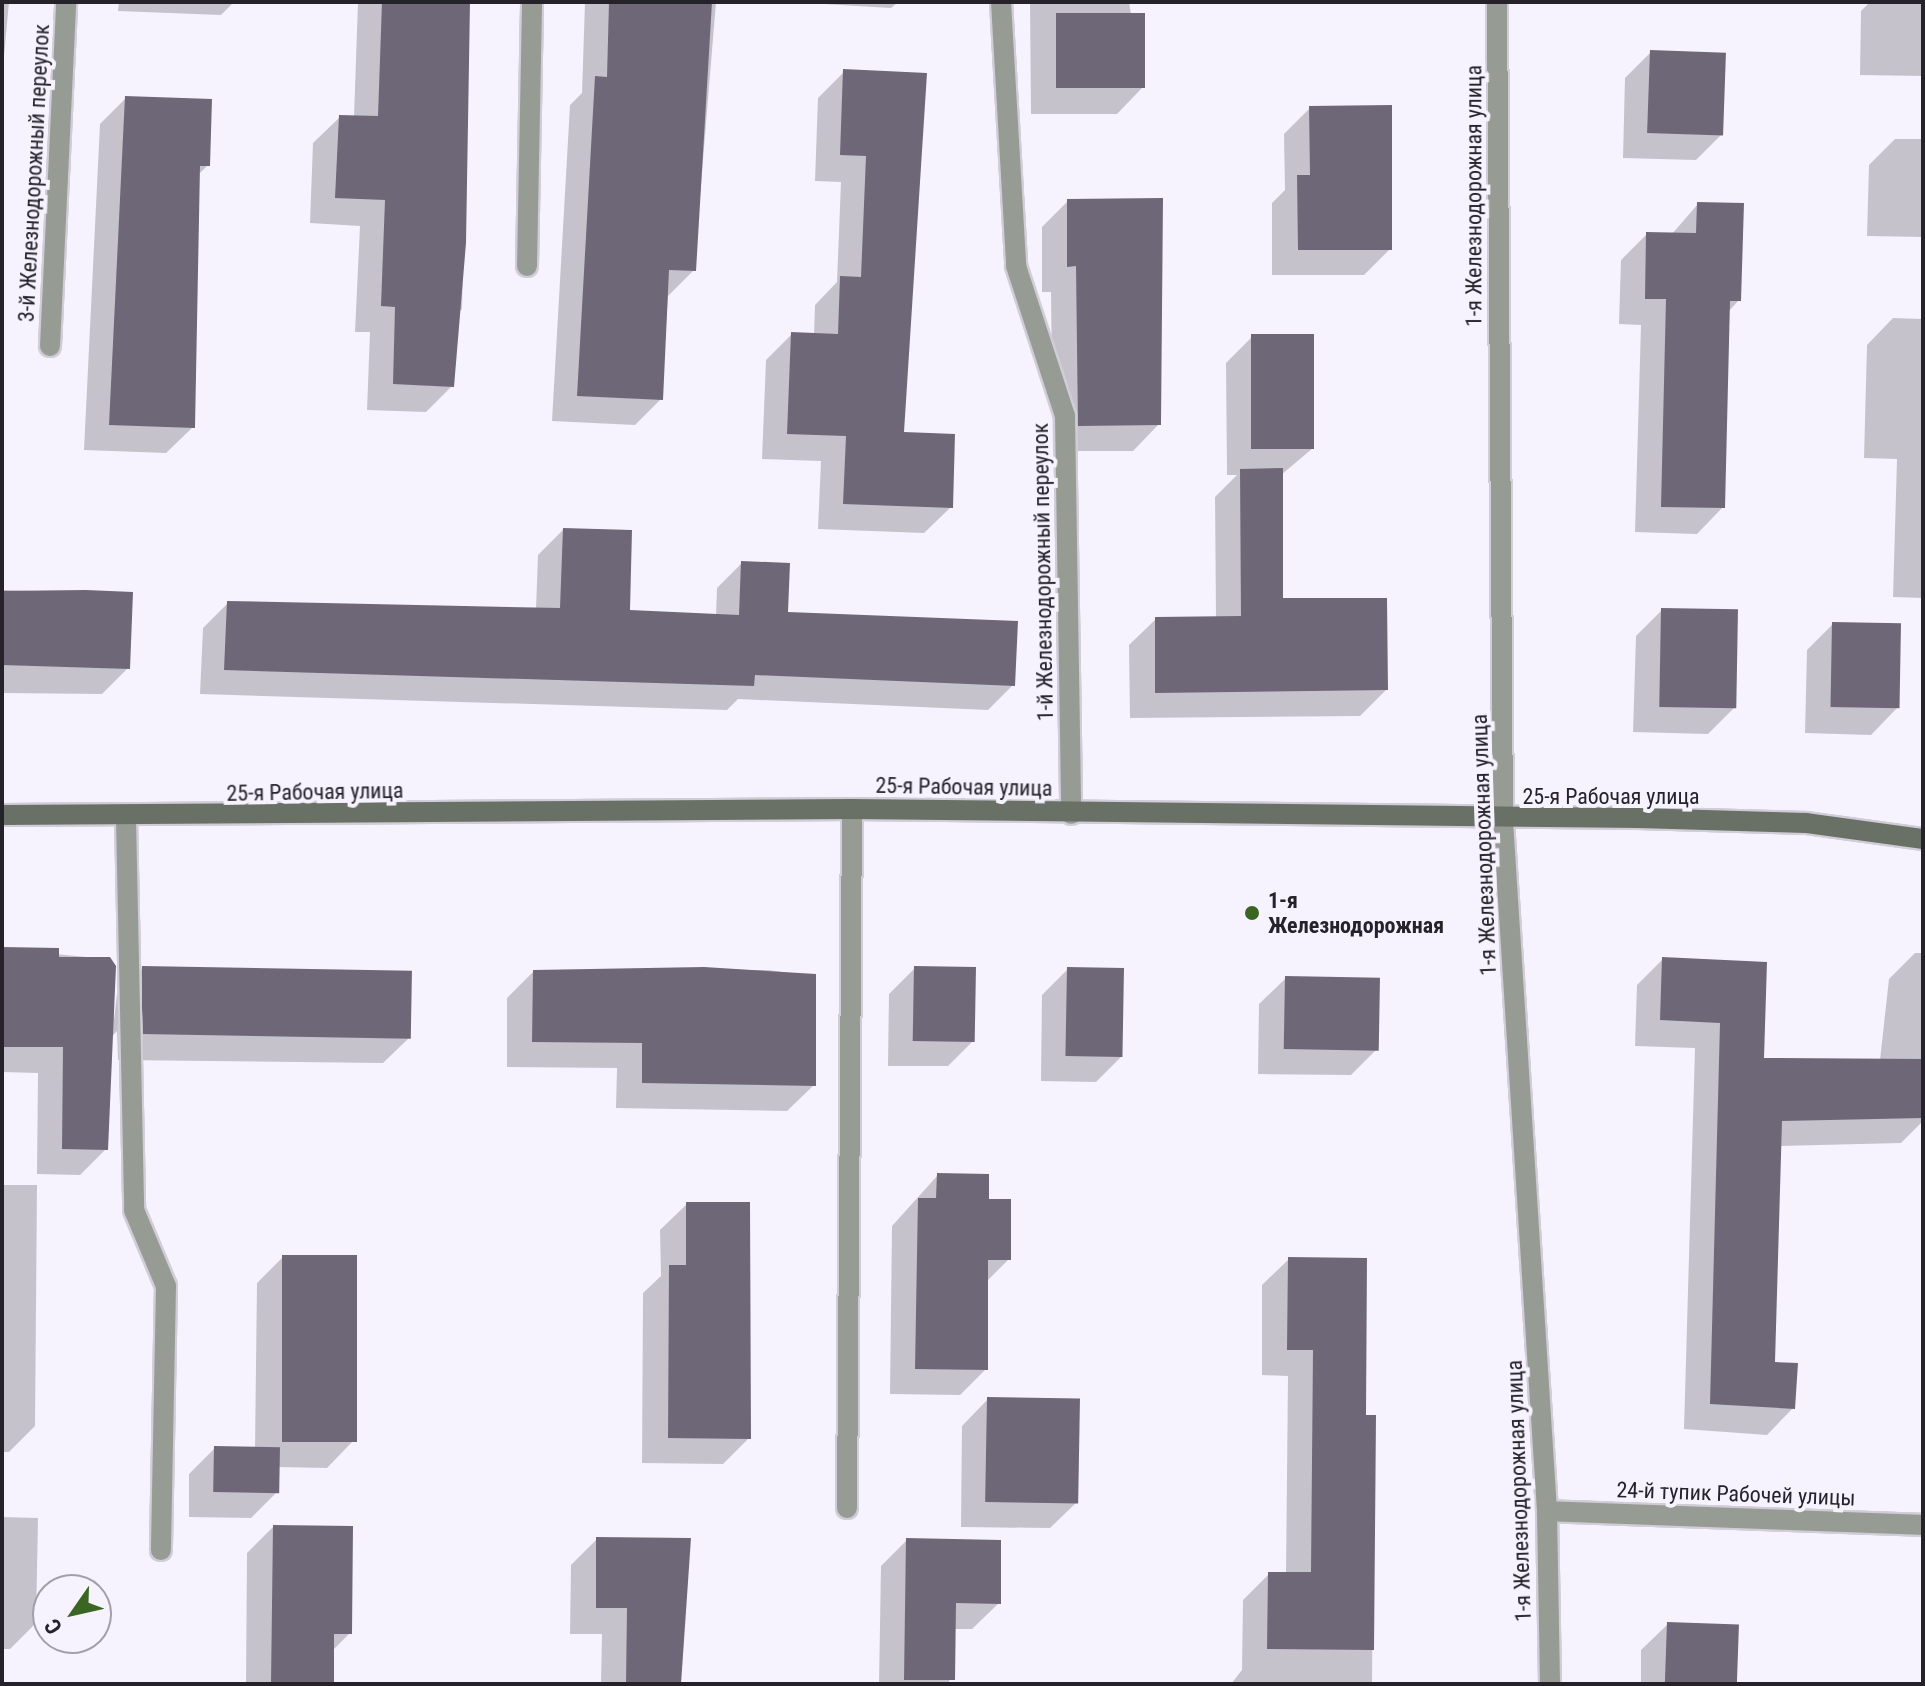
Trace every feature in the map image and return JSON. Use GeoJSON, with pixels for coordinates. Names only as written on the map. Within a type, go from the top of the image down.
{"type":"FeatureCollection","features":[{"type":"Feature","properties":{"kind":"main road","name":"25-я Рабочая улица"},"geometry":{"type":"LineString","coordinates":[[2,815],[126,818],[852,809],[1503,821],[1806,823],[1923,839]]}},
{"type":"Feature","properties":{"kind":"street","name":"3-й Железнодорожный переулок"},"geometry":{"type":"LineString","coordinates":[[50,346],[66,2]]}},
{"type":"Feature","properties":{"kind":"street"},"geometry":{"type":"LineString","coordinates":[[527,266],[532,2]]}},
{"type":"Feature","properties":{"kind":"street","name":"1-й Железнодорожный переулок"},"geometry":{"type":"LineString","coordinates":[[1001,2],[1016,266],[1065,416],[1071,814]]}},
{"type":"Feature","properties":{"kind":"street","name":"1-я Железнодорожная улица"},"geometry":{"type":"LineString","coordinates":[[1497,2],[1503,821],[1547,1511],[1550,1684]]}},
{"type":"Feature","properties":{"kind":"street"},"geometry":{"type":"LineString","coordinates":[[847,1508],[852,809]]}},
{"type":"Feature","properties":{"kind":"street"},"geometry":{"type":"LineString","coordinates":[[126,818],[134,1210],[166,1286],[161,1550]]}},
{"type":"Feature","properties":{"kind":"street","name":"24-й тупик Рабочей улицы"},"geometry":{"type":"LineString","coordinates":[[1547,1511],[1923,1525]]}},
{"type":"Feature","properties":{"kind":"building"},"geometry":{"type":"Polygon","coordinates":[[[382,2],[470,2],[466,243],[454,387],[393,384],[395,307],[381,306],[385,200],[335,198],[339,115],[378,116],[382,2]]]}},
{"type":"Feature","properties":{"kind":"building"},"geometry":{"type":"Polygon","coordinates":[[[609,2],[712,2],[696,271],[669,270],[663,400],[577,396],[595,76],[607,77],[609,2]]]}},
{"type":"Feature","properties":{"kind":"building"},"geometry":{"type":"Polygon","coordinates":[[[1056,13],[1145,13],[1145,88],[1056,88],[1056,13]]]}},
{"type":"Feature","properties":{"kind":"building"},"geometry":{"type":"Polygon","coordinates":[[[1650,50],[1726,53],[1723,136],[1647,133],[1650,50]]]}},
{"type":"Feature","properties":{"kind":"building"},"geometry":{"type":"Polygon","coordinates":[[[843,69],[927,73],[904,432],[955,434],[953,508],[843,504],[846,436],[787,434],[791,332],[838,334],[840,276],[861,277],[866,156],[840,155],[843,69]]]}},
{"type":"Feature","properties":{"kind":"building"},"geometry":{"type":"Polygon","coordinates":[[[125,96],[212,99],[210,166],[200,166],[195,428],[109,425],[125,96]]]}},
{"type":"Feature","properties":{"kind":"building"},"geometry":{"type":"Polygon","coordinates":[[[1392,105],[1392,250],[1298,250],[1297,175],[1310,175],[1309,106],[1392,105]]]}},
{"type":"Feature","properties":{"kind":"building"},"geometry":{"type":"Polygon","coordinates":[[[1163,198],[1161,425],[1078,426],[1076,266],[1067,267],[1067,199],[1163,198]]]}},
{"type":"Feature","properties":{"kind":"building"},"geometry":{"type":"Polygon","coordinates":[[[1697,202],[1744,203],[1741,301],[1730,301],[1725,508],[1661,507],[1666,299],[1645,299],[1646,232],[1696,233],[1697,202]]]}},
{"type":"Feature","properties":{"kind":"building"},"geometry":{"type":"Polygon","coordinates":[[[1251,334],[1314,334],[1314,449],[1251,449],[1251,334]]]}},
{"type":"Feature","properties":{"kind":"building"},"geometry":{"type":"Polygon","coordinates":[[[1283,468],[1283,598],[1387,598],[1388,690],[1155,693],[1155,617],[1241,616],[1240,469],[1283,468]]]}},
{"type":"Feature","properties":{"kind":"building"},"geometry":{"type":"Polygon","coordinates":[[[563,528],[632,530],[630,610],[739,615],[741,561],[790,563],[788,612],[1018,621],[1015,686],[755,675],[754,686],[224,670],[227,601],[560,608],[563,528]]]}},
{"type":"Feature","properties":{"kind":"building"},"geometry":{"type":"Polygon","coordinates":[[[2,591],[133,592],[130,669],[2,665],[2,591]]]}},
{"type":"Feature","properties":{"kind":"building"},"geometry":{"type":"Polygon","coordinates":[[[1661,608],[1738,609],[1736,708],[1659,707],[1661,608]]]}},
{"type":"Feature","properties":{"kind":"building"},"geometry":{"type":"Polygon","coordinates":[[[1832,622],[1901,623],[1900,708],[1831,707],[1832,622]]]}},
{"type":"Feature","properties":{"kind":"building"},"geometry":{"type":"Polygon","coordinates":[[[2,947],[59,948],[59,957],[110,957],[116,966],[108,1150],[62,1149],[63,1047],[2,1047],[2,947]]]}},
{"type":"Feature","properties":{"kind":"building"},"geometry":{"type":"Polygon","coordinates":[[[1662,957],[1767,962],[1764,1058],[1923,1059],[1923,1118],[1782,1121],[1775,1362],[1798,1363],[1795,1409],[1710,1404],[1720,1023],[1660,1020],[1662,957]]]}},
{"type":"Feature","properties":{"kind":"building"},"geometry":{"type":"Polygon","coordinates":[[[142,966],[412,971],[411,1039],[141,1034],[142,966]]]}},
{"type":"Feature","properties":{"kind":"building"},"geometry":{"type":"Polygon","coordinates":[[[914,966],[976,967],[975,1042],[913,1041],[914,966]]]}},
{"type":"Feature","properties":{"kind":"building"},"geometry":{"type":"Polygon","coordinates":[[[704,967],[816,974],[816,1086],[642,1083],[642,1043],[532,1042],[533,970],[704,967]]]}},
{"type":"Feature","properties":{"kind":"building"},"geometry":{"type":"Polygon","coordinates":[[[1067,967],[1124,968],[1122,1057],[1065,1056],[1067,967]]]}},
{"type":"Feature","properties":{"kind":"building"},"geometry":{"type":"Polygon","coordinates":[[[1285,976],[1380,978],[1379,1051],[1284,1049],[1285,976]]]}},
{"type":"Feature","properties":{"kind":"building"},"geometry":{"type":"Polygon","coordinates":[[[937,1173],[989,1174],[989,1199],[1011,1199],[1011,1260],[988,1260],[988,1370],[915,1369],[918,1198],[936,1198],[937,1173]]]}},
{"type":"Feature","properties":{"kind":"building"},"geometry":{"type":"Polygon","coordinates":[[[686,1202],[750,1202],[751,1439],[668,1438],[669,1265],[686,1265],[686,1202]]]}},
{"type":"Feature","properties":{"kind":"building"},"geometry":{"type":"Polygon","coordinates":[[[282,1255],[357,1255],[357,1442],[282,1442],[282,1255]]]}},
{"type":"Feature","properties":{"kind":"building"},"geometry":{"type":"Polygon","coordinates":[[[1288,1257],[1367,1258],[1366,1415],[1376,1415],[1374,1650],[1267,1649],[1268,1572],[1311,1572],[1313,1350],[1287,1350],[1288,1257]]]}},
{"type":"Feature","properties":{"kind":"building"},"geometry":{"type":"Polygon","coordinates":[[[987,1397],[1080,1399],[1078,1504],[985,1502],[987,1397]]]}},
{"type":"Feature","properties":{"kind":"building"},"geometry":{"type":"Polygon","coordinates":[[[214,1446],[280,1447],[279,1493],[213,1492],[214,1446]]]}},
{"type":"Feature","properties":{"kind":"building"},"geometry":{"type":"Polygon","coordinates":[[[273,1525],[353,1526],[352,1634],[334,1634],[334,1684],[271,1684],[273,1525]]]}},
{"type":"Feature","properties":{"kind":"building"},"geometry":{"type":"Polygon","coordinates":[[[596,1537],[691,1538],[681,1684],[626,1684],[627,1608],[596,1608],[596,1537]]]}},
{"type":"Feature","properties":{"kind":"building"},"geometry":{"type":"Polygon","coordinates":[[[906,1538],[1001,1540],[1001,1604],[956,1603],[955,1680],[904,1680],[906,1538]]]}},
{"type":"Feature","properties":{"kind":"building"},"geometry":{"type":"Polygon","coordinates":[[[1667,1622],[1739,1625],[1737,1684],[1665,1684],[1667,1622]]]}},
{"type":"Feature","properties":{"kind":"place","name":"1-я Железнодорожная"},"geometry":{"type":"Point","coordinates":[1252,913]}}]}
